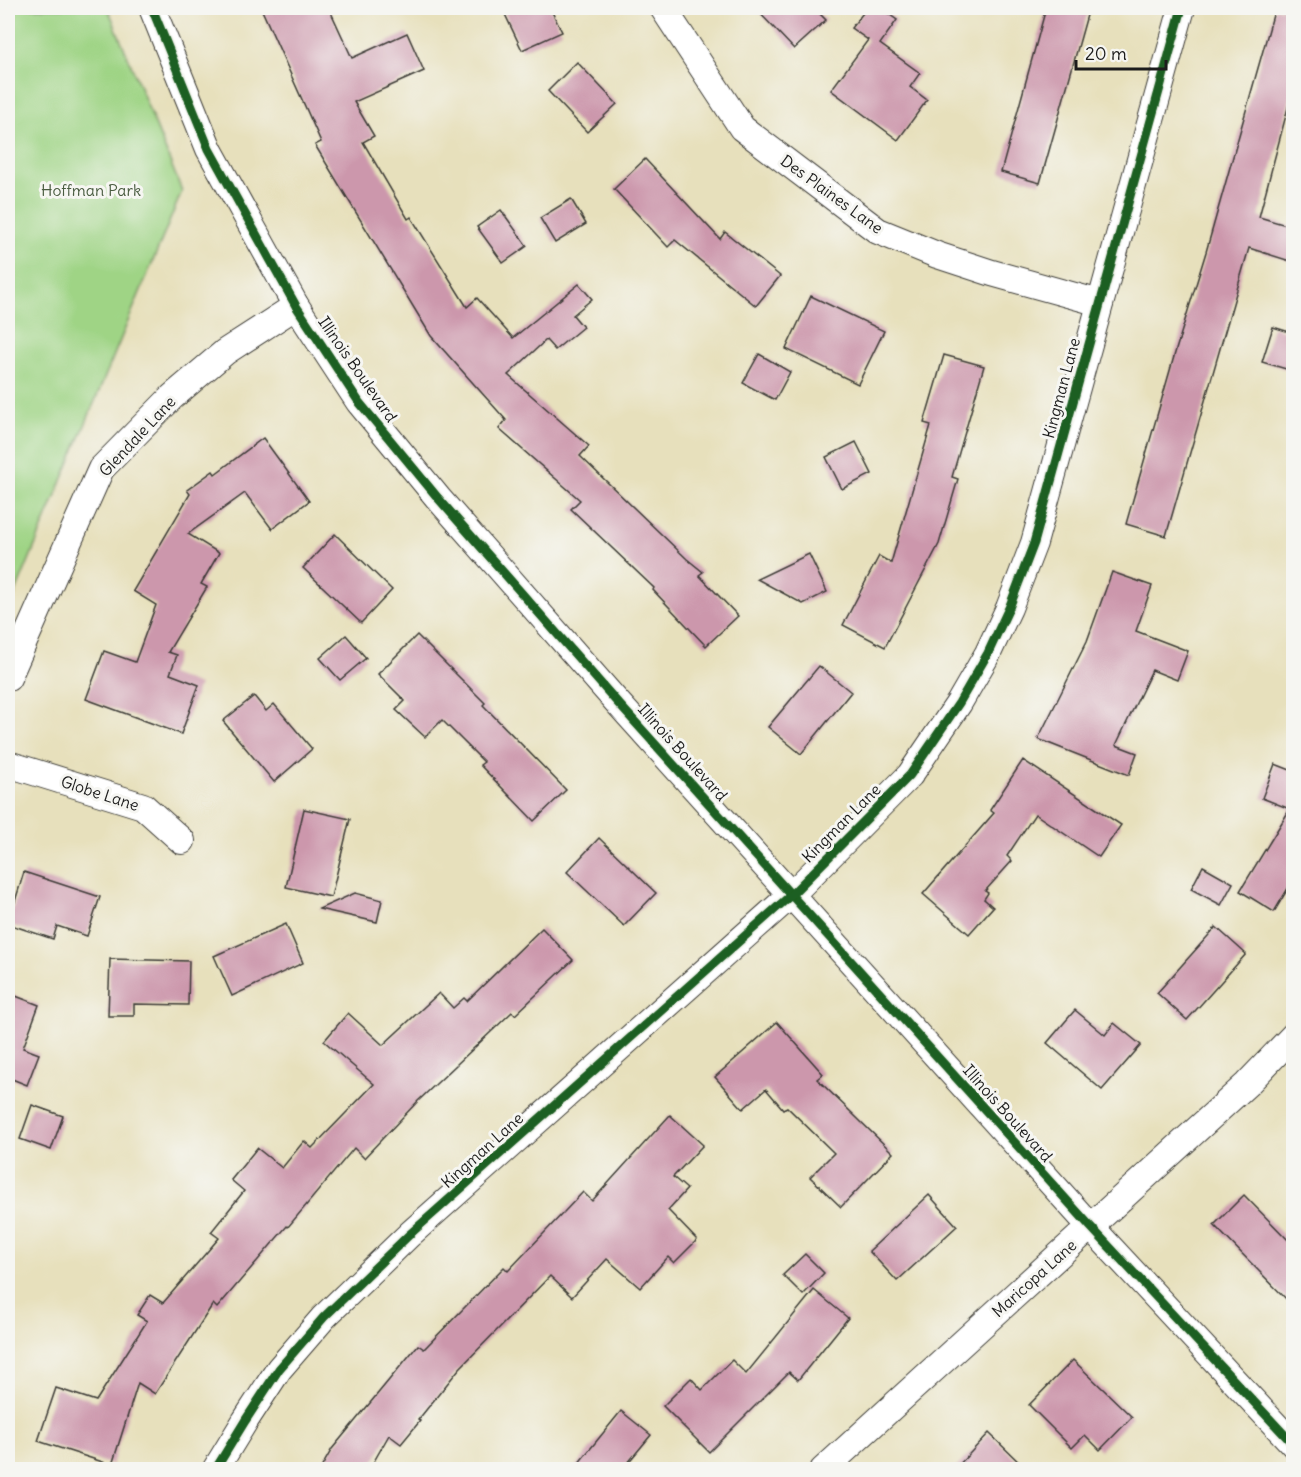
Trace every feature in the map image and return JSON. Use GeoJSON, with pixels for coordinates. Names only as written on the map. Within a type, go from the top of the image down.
{"type":"FeatureCollection","features":[{"type":"Feature","properties":{"kind":"street","name":"Illinois Boulevard"},"geometry":{"type":"LineString","coordinates":[[152,8],[208,149],[296,306],[359,402],[438,498],[617,702],[1090,1226],[1293,1445]]}},
{"type":"Feature","properties":{"kind":"street","name":"Des Plaines Lane"},"geometry":{"type":"LineString","coordinates":[[663,8],[742,128],[878,231],[937,255],[992,273],[1100,303]]}},
{"type":"Feature","properties":{"kind":"street","name":"Kingman Lane"},"geometry":{"type":"LineString","coordinates":[[215,1470],[279,1369],[324,1317],[410,1234],[791,895],[910,775],[959,703],[988,653],[1009,608],[1034,543],[1182,8]]}},
{"type":"Feature","properties":{"kind":"street","name":"Glendale Lane"},"geometry":{"type":"LineString","coordinates":[[8,678],[101,469],[172,397],[225,352],[296,306]]}},
{"type":"Feature","properties":{"kind":"street","name":"Globe Lane"},"geometry":{"type":"LineString","coordinates":[[8,764],[143,806],[182,841]]}},
{"type":"Feature","properties":{"kind":"street","name":"Maricopa Lane"},"geometry":{"type":"LineString","coordinates":[[823,1470],[1247,1084],[1293,1035]]}},
{"type":"Feature","properties":{"kind":"green space","name":"Hoffman Park"},"geometry":{"type":"Polygon","coordinates":[[[8,8],[108,8],[182,191],[8,611],[8,8]]]}},
{"type":"Feature","properties":{"kind":"building"},"geometry":{"type":"Polygon","coordinates":[[[261,8],[329,8],[352,58],[407,33],[424,71],[354,102],[374,136],[363,142],[408,219],[411,217],[467,307],[477,298],[513,338],[579,284],[592,299],[573,315],[583,327],[555,350],[546,340],[508,375],[589,446],[580,456],[703,572],[699,575],[738,616],[706,646],[653,590],[654,588],[571,509],[580,500],[499,429],[506,420],[431,336],[315,145],[321,142],[261,8]]]}},
{"type":"Feature","properties":{"kind":"building"},"geometry":{"type":"Polygon","coordinates":[[[502,8],[550,8],[562,32],[522,50],[502,8]]]}},
{"type":"Feature","properties":{"kind":"building"},"geometry":{"type":"Polygon","coordinates":[[[755,8],[814,8],[826,20],[794,49],[755,8]]]}},
{"type":"Feature","properties":{"kind":"building"},"geometry":{"type":"Polygon","coordinates":[[[867,8],[880,8],[897,20],[880,44],[920,73],[910,87],[927,100],[898,140],[831,90],[868,40],[851,28],[867,8]]]}},
{"type":"Feature","properties":{"kind":"building"},"geometry":{"type":"Polygon","coordinates":[[[1046,8],[1089,8],[1040,183],[1001,172],[1046,8]]]}},
{"type":"Feature","properties":{"kind":"building"},"geometry":{"type":"Polygon","coordinates":[[[1275,8],[1293,8],[1293,89],[1259,217],[1293,227],[1293,262],[1249,248],[1166,536],[1126,524],[1275,8]]]}},
{"type":"Feature","properties":{"kind":"building"},"geometry":{"type":"Polygon","coordinates":[[[577,62],[617,104],[587,132],[548,91],[577,62]]]}},
{"type":"Feature","properties":{"kind":"building"},"geometry":{"type":"Polygon","coordinates":[[[645,159],[720,239],[725,232],[780,276],[756,306],[675,240],[668,247],[614,189],[645,159]]]}},
{"type":"Feature","properties":{"kind":"building"},"geometry":{"type":"Polygon","coordinates":[[[571,199],[586,224],[555,243],[540,218],[571,199]]]}},
{"type":"Feature","properties":{"kind":"building"},"geometry":{"type":"Polygon","coordinates":[[[501,210],[527,246],[503,263],[477,227],[501,210]]]}},
{"type":"Feature","properties":{"kind":"building"},"geometry":{"type":"Polygon","coordinates":[[[811,296],[884,331],[858,384],[786,349],[811,296]]]}},
{"type":"Feature","properties":{"kind":"building"},"geometry":{"type":"Polygon","coordinates":[[[1273,327],[1293,333],[1293,371],[1262,362],[1273,327]]]}},
{"type":"Feature","properties":{"kind":"building"},"geometry":{"type":"Polygon","coordinates":[[[759,354],[790,372],[775,400],[743,383],[759,354]]]}},
{"type":"Feature","properties":{"kind":"building"},"geometry":{"type":"Polygon","coordinates":[[[944,355],[984,366],[952,477],[958,479],[939,544],[885,647],[843,625],[879,556],[891,563],[931,425],[924,423],[944,355]]]}},
{"type":"Feature","properties":{"kind":"building"},"geometry":{"type":"Polygon","coordinates":[[[263,438],[309,501],[272,529],[245,493],[188,534],[219,553],[201,584],[207,587],[168,652],[177,655],[170,674],[199,685],[181,734],[86,699],[104,651],[135,662],[156,605],[133,591],[190,494],[187,490],[213,471],[215,474],[263,438]]]}},
{"type":"Feature","properties":{"kind":"building"},"geometry":{"type":"Polygon","coordinates":[[[856,442],[872,474],[842,489],[826,457],[856,442]]]}},
{"type":"Feature","properties":{"kind":"building"},"geometry":{"type":"Polygon","coordinates":[[[335,534],[392,590],[361,623],[303,568],[335,534]]]}},
{"type":"Feature","properties":{"kind":"building"},"geometry":{"type":"Polygon","coordinates":[[[809,554],[827,592],[803,604],[757,579],[809,554]]]}},
{"type":"Feature","properties":{"kind":"building"},"geometry":{"type":"Polygon","coordinates":[[[1112,572],[1152,586],[1136,631],[1188,651],[1177,680],[1152,670],[1116,745],[1137,753],[1129,775],[1038,739],[1087,641],[1112,572]]]}},
{"type":"Feature","properties":{"kind":"building"},"geometry":{"type":"Polygon","coordinates":[[[346,635],[366,658],[340,680],[320,658],[346,635]]]}},
{"type":"Feature","properties":{"kind":"building"},"geometry":{"type":"Polygon","coordinates":[[[417,635],[485,703],[483,705],[566,790],[534,821],[480,765],[484,762],[442,720],[425,737],[396,710],[405,701],[378,674],[417,635]]]}},
{"type":"Feature","properties":{"kind":"building"},"geometry":{"type":"Polygon","coordinates":[[[819,666],[851,692],[801,754],[768,727],[819,666]]]}},
{"type":"Feature","properties":{"kind":"building"},"geometry":{"type":"Polygon","coordinates":[[[254,696],[266,711],[274,704],[312,749],[274,782],[223,721],[254,696]]]}},
{"type":"Feature","properties":{"kind":"building"},"geometry":{"type":"Polygon","coordinates":[[[1023,760],[1121,825],[1099,857],[1035,814],[1007,856],[1012,861],[985,891],[988,893],[984,899],[993,907],[969,934],[923,894],[994,813],[990,810],[1023,760]]]}},
{"type":"Feature","properties":{"kind":"building"},"geometry":{"type":"Polygon","coordinates":[[[1275,764],[1293,771],[1293,880],[1274,912],[1240,891],[1290,809],[1262,798],[1275,764]]]}},
{"type":"Feature","properties":{"kind":"building"},"geometry":{"type":"Polygon","coordinates":[[[304,809],[350,819],[331,897],[286,887],[304,809]]]}},
{"type":"Feature","properties":{"kind":"building"},"geometry":{"type":"Polygon","coordinates":[[[599,838],[656,893],[624,926],[567,872],[599,838]]]}},
{"type":"Feature","properties":{"kind":"building"},"geometry":{"type":"Polygon","coordinates":[[[1203,866],[1233,883],[1221,905],[1191,889],[1203,866]]]}},
{"type":"Feature","properties":{"kind":"building"},"geometry":{"type":"Polygon","coordinates":[[[24,872],[100,897],[87,936],[57,926],[53,939],[8,924],[24,872]]]}},
{"type":"Feature","properties":{"kind":"building"},"geometry":{"type":"Polygon","coordinates":[[[355,893],[382,900],[377,922],[319,909],[355,893]]]}},
{"type":"Feature","properties":{"kind":"building"},"geometry":{"type":"Polygon","coordinates":[[[286,924],[303,963],[232,996],[214,956],[286,924]]]}},
{"type":"Feature","properties":{"kind":"building"},"geometry":{"type":"Polygon","coordinates":[[[1216,927],[1246,954],[1187,1020],[1157,993],[1216,927]]]}},
{"type":"Feature","properties":{"kind":"building"},"geometry":{"type":"Polygon","coordinates":[[[542,928],[573,960],[515,1015],[512,1012],[418,1101],[364,1158],[354,1148],[217,1308],[213,1304],[155,1394],[138,1383],[112,1465],[38,1441],[56,1388],[96,1401],[147,1321],[137,1315],[150,1295],[163,1303],[219,1238],[211,1232],[244,1191],[231,1180],[257,1148],[282,1168],[304,1141],[312,1148],[374,1084],[324,1041],[348,1013],[383,1045],[439,993],[453,1008],[464,998],[467,1001],[542,928]]]}},
{"type":"Feature","properties":{"kind":"building"},"geometry":{"type":"Polygon","coordinates":[[[110,959],[189,961],[188,1005],[134,1004],[134,1016],[108,1016],[110,959]]]}},
{"type":"Feature","properties":{"kind":"building"},"geometry":{"type":"Polygon","coordinates":[[[8,993],[39,1005],[23,1048],[39,1054],[27,1085],[12,1079],[10,1083],[8,1082],[8,993]]]}},
{"type":"Feature","properties":{"kind":"building"},"geometry":{"type":"Polygon","coordinates":[[[1075,1010],[1105,1035],[1114,1023],[1141,1045],[1102,1090],[1047,1043],[1075,1010]]]}},
{"type":"Feature","properties":{"kind":"building"},"geometry":{"type":"Polygon","coordinates":[[[777,1022],[823,1074],[817,1079],[893,1153],[841,1207],[810,1177],[834,1153],[787,1107],[783,1109],[766,1089],[743,1109],[715,1077],[777,1022]]]}},
{"type":"Feature","properties":{"kind":"building"},"geometry":{"type":"Polygon","coordinates":[[[32,1105],[63,1116],[51,1150],[20,1139],[32,1105]]]}},
{"type":"Feature","properties":{"kind":"building"},"geometry":{"type":"Polygon","coordinates":[[[670,1115],[703,1145],[673,1177],[687,1189],[668,1210],[697,1240],[674,1263],[668,1257],[640,1288],[607,1259],[572,1297],[550,1276],[459,1369],[401,1444],[389,1435],[369,1470],[320,1470],[332,1449],[418,1345],[424,1349],[504,1267],[508,1271],[583,1192],[592,1201],[670,1115]]]}},
{"type":"Feature","properties":{"kind":"building"},"geometry":{"type":"Polygon","coordinates":[[[929,1195],[957,1226],[897,1281],[869,1251],[929,1195]]]}},
{"type":"Feature","properties":{"kind":"building"},"geometry":{"type":"Polygon","coordinates":[[[1244,1195],[1293,1245],[1293,1306],[1214,1225],[1244,1195]]]}},
{"type":"Feature","properties":{"kind":"building"},"geometry":{"type":"Polygon","coordinates":[[[805,1254],[824,1273],[803,1295],[783,1275],[805,1254]]]}},
{"type":"Feature","properties":{"kind":"building"},"geometry":{"type":"Polygon","coordinates":[[[814,1290],[848,1318],[798,1380],[789,1372],[709,1452],[663,1406],[691,1378],[702,1390],[732,1360],[746,1374],[814,1290]]]}},
{"type":"Feature","properties":{"kind":"building"},"geometry":{"type":"Polygon","coordinates":[[[1073,1360],[1132,1417],[1100,1450],[1085,1435],[1072,1448],[1029,1405],[1073,1360]]]}},
{"type":"Feature","properties":{"kind":"building"},"geometry":{"type":"Polygon","coordinates":[[[621,1411],[651,1435],[622,1470],[573,1470],[621,1411]]]}},
{"type":"Feature","properties":{"kind":"building"},"geometry":{"type":"Polygon","coordinates":[[[989,1433],[1027,1470],[954,1470],[989,1433]]]}},
{"type":"Feature","properties":{"kind":"cycle path"},"geometry":{"type":"LineString","coordinates":[[152,8],[209,149],[296,306],[359,402],[438,498],[617,702],[1090,1226],[1294,1445]]}},
{"type":"Feature","properties":{"kind":"cycle path"},"geometry":{"type":"LineString","coordinates":[[215,1470],[279,1369],[324,1317],[410,1234],[791,895],[910,775],[959,703],[988,653],[1009,608],[1034,543],[1182,8]]}}]}
